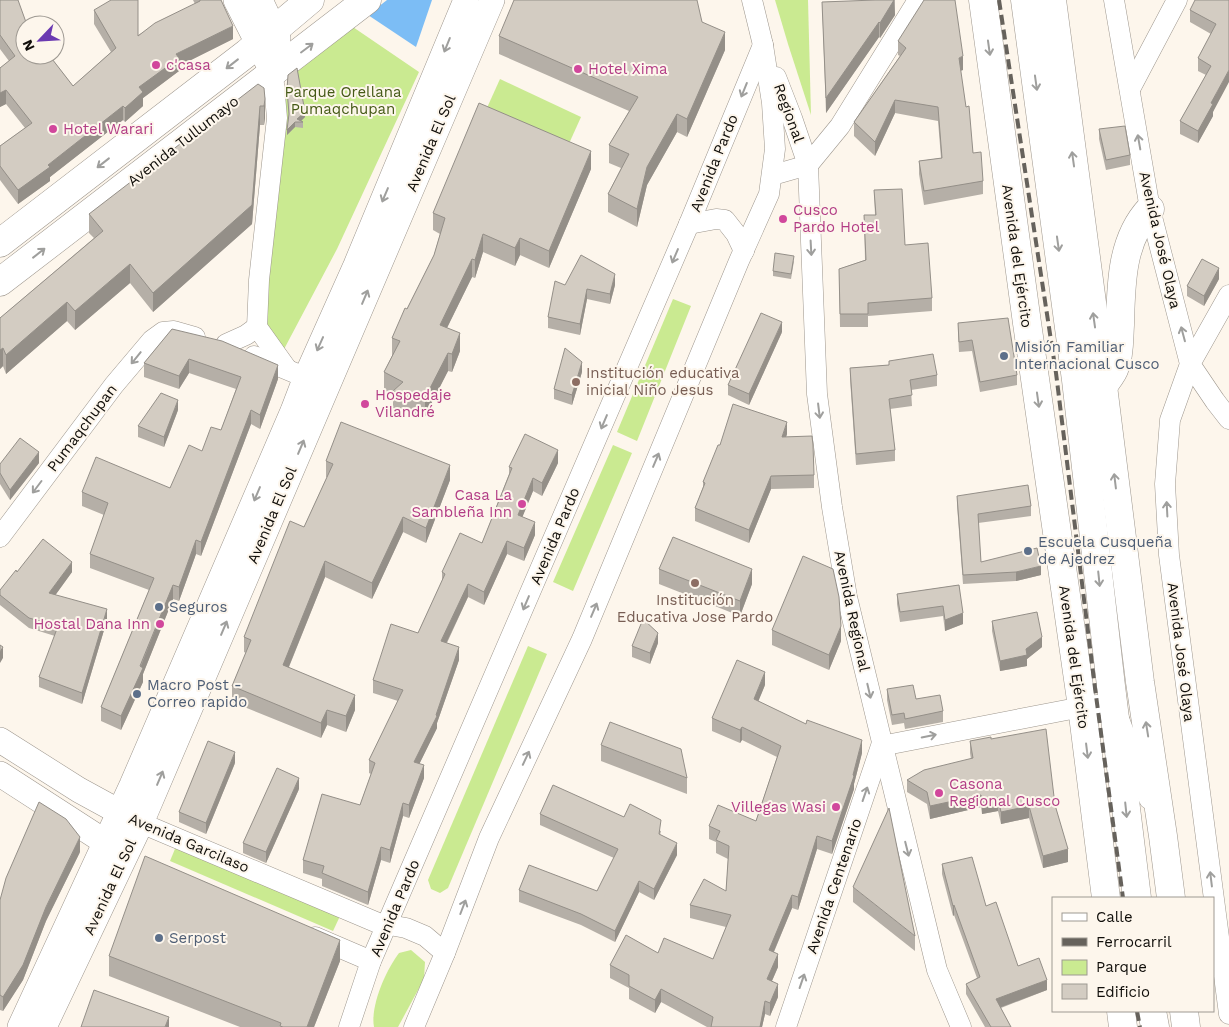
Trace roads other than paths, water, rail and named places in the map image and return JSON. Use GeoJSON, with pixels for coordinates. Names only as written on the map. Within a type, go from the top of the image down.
{"type":"FeatureCollection","features":[{"type":"Feature","properties":{"kind":"main road","name":"Avenida Tullumayo"},"geometry":{"type":"LineString","coordinates":[[0,243],[247,53],[310,0]]}},
{"type":"Feature","properties":{"kind":"main road","name":"Avenida Tullumayo"},"geometry":{"type":"LineString","coordinates":[[0,282],[367,0]]}},
{"type":"Feature","properties":{"kind":"main road","name":"Avenida del Ejército"},"geometry":{"type":"LineString","coordinates":[[983,0],[1026,323],[1082,707],[1106,897]]}},
{"type":"Feature","properties":{"kind":"main road"},"geometry":{"type":"LineString","coordinates":[[1025,0],[1076,380],[1137,897]]}},
{"type":"Feature","properties":{"kind":"main road"},"geometry":{"type":"LineString","coordinates":[[1052,0],[1140,682],[1171,897]]}},
{"type":"Feature","properties":{"kind":"main road"},"geometry":{"type":"LineString","coordinates":[[1103,386],[1115,369],[1119,355],[1122,279],[1131,238],[1141,219],[1150,209]]}},
{"type":"Feature","properties":{"kind":"main road"},"geometry":{"type":"LineString","coordinates":[[1121,1012],[1123,1027]]}},
{"type":"Feature","properties":{"kind":"main road"},"geometry":{"type":"LineString","coordinates":[[1152,1012],[1155,1027]]}},
{"type":"Feature","properties":{"kind":"main road"},"geometry":{"type":"LineString","coordinates":[[1184,1012],[1186,1027]]}},
{"type":"Feature","properties":{"kind":"street"},"geometry":{"type":"LineString","coordinates":[[236,0],[266,36]]}},
{"type":"Feature","properties":{"kind":"street"},"geometry":{"type":"LineString","coordinates":[[260,0],[273,73],[277,118],[259,280],[257,326],[307,378]]}},
{"type":"Feature","properties":{"kind":"street","name":"Avenida El Sol"},"geometry":{"type":"LineString","coordinates":[[44,1027],[123,853],[130,818],[307,378],[466,0]]}},
{"type":"Feature","properties":{"kind":"street","name":"Avenida El Sol"},"geometry":{"type":"LineString","coordinates":[[307,378],[492,0]]}},
{"type":"Feature","properties":{"kind":"street"},"geometry":{"type":"LineString","coordinates":[[414,1027],[445,953],[489,838],[582,639],[744,251],[770,194],[775,149],[772,103],[763,45],[752,0]]}},
{"type":"Feature","properties":{"kind":"street"},"geometry":{"type":"LineString","coordinates":[[773,175],[808,174],[918,0]]}},
{"type":"Feature","properties":{"kind":"street","name":"Avenida José Olaya"},"geometry":{"type":"LineString","coordinates":[[1114,0],[1150,209],[1190,364],[1170,420],[1165,484],[1169,555],[1214,897]]}},
{"type":"Feature","properties":{"kind":"street"},"geometry":{"type":"LineString","coordinates":[[1130,90],[1177,0]]}},
{"type":"Feature","properties":{"kind":"street","name":"Regional"},"geometry":{"type":"LineString","coordinates":[[763,45],[792,118],[808,174]]}},
{"type":"Feature","properties":{"kind":"street","name":"Avenida Pardo"},"geometry":{"type":"LineString","coordinates":[[349,1027],[371,961],[689,224],[763,45]]}},
{"type":"Feature","properties":{"kind":"street","name":"Avenida Regional"},"geometry":{"type":"LineString","coordinates":[[808,174],[817,394],[847,597],[881,746],[937,970],[962,1027]]}},
{"type":"Feature","properties":{"kind":"street"},"geometry":{"type":"LineString","coordinates":[[689,224],[716,219],[725,220],[736,234],[744,251]]}},
{"type":"Feature","properties":{"kind":"street"},"geometry":{"type":"LineString","coordinates":[[1229,294],[1190,364],[1229,419]]}},
{"type":"Feature","properties":{"kind":"street"},"geometry":{"type":"LineString","coordinates":[[226,344],[246,335],[257,326]]}},
{"type":"Feature","properties":{"kind":"street","name":"Pumaqchupan"},"geometry":{"type":"LineString","coordinates":[[0,537],[114,385],[152,340],[163,332],[174,331],[226,344]]}},
{"type":"Feature","properties":{"kind":"street"},"geometry":{"type":"LineString","coordinates":[[226,344],[307,378]]}},
{"type":"Feature","properties":{"kind":"street"},"geometry":{"type":"LineString","coordinates":[[881,746],[1082,707],[1114,703],[1163,836]]}},
{"type":"Feature","properties":{"kind":"street","name":"Avenida Garcilaso"},"geometry":{"type":"LineString","coordinates":[[0,740],[79,790],[130,818],[378,923],[406,928],[425,936],[445,953]]}},
{"type":"Feature","properties":{"kind":"street","name":"Avenida Centenario"},"geometry":{"type":"LineString","coordinates":[[786,1027],[881,746]]}},
{"type":"Feature","properties":{"kind":"street"},"geometry":{"type":"LineString","coordinates":[[0,774],[123,853]]}},
{"type":"Feature","properties":{"kind":"street","name":"Avenida El Sol"},"geometry":{"type":"LineString","coordinates":[[20,1027],[123,853]]}},
{"type":"Feature","properties":{"kind":"street","name":"Avenida José Olaya"},"geometry":{"type":"LineString","coordinates":[[1214,899],[1229,1014]]}},
{"type":"Feature","properties":{"kind":"street"},"geometry":{"type":"LineString","coordinates":[[300,930],[371,961]]}},
{"type":"Feature","properties":{"kind":"water"},"geometry":{"type":"Polygon","coordinates":[[[387,0],[432,0],[416,47],[368,15],[387,0]]]}},
{"type":"Feature","properties":{"kind":"railway"},"geometry":{"type":"LineString","coordinates":[[999,0],[1056,373],[1123,897]]}},
{"type":"Feature","properties":{"kind":"railway"},"geometry":{"type":"LineString","coordinates":[[1137,1012],[1140,1027]]}},
{"type":"Feature","properties":{"kind":"place","name":"c'casa"},"geometry":{"type":"Point","coordinates":[156,65]}},
{"type":"Feature","properties":{"kind":"place","name":"Hotel Xima"},"geometry":{"type":"Point","coordinates":[578,69]}},
{"type":"Feature","properties":{"kind":"place","name":"Hotel Warari"},"geometry":{"type":"Point","coordinates":[53,129]}},
{"type":"Feature","properties":{"kind":"place","name":"Cusco Pardo Hotel"},"geometry":{"type":"Point","coordinates":[783,219]}},
{"type":"Feature","properties":{"kind":"place","name":"Misión Familiar Internacional Cusco"},"geometry":{"type":"Point","coordinates":[1004,356]}},
{"type":"Feature","properties":{"kind":"place","name":"Institución educativa inicial Niño Jesus"},"geometry":{"type":"Point","coordinates":[576,382]}},
{"type":"Feature","properties":{"kind":"place","name":"Hospedaje Vilandré"},"geometry":{"type":"Point","coordinates":[365,404]}},
{"type":"Feature","properties":{"kind":"place","name":"Casa La Sambleña Inn"},"geometry":{"type":"Point","coordinates":[522,504]}},
{"type":"Feature","properties":{"kind":"place","name":"Escuela Cusqueña de Ajedrez"},"geometry":{"type":"Point","coordinates":[1028,551]}},
{"type":"Feature","properties":{"kind":"place","name":"Institución Educativa Jose Pardo"},"geometry":{"type":"Point","coordinates":[695,583]}},
{"type":"Feature","properties":{"kind":"place","name":"Seguros"},"geometry":{"type":"Point","coordinates":[159,607]}},
{"type":"Feature","properties":{"kind":"place","name":"Hostal Dana Inn"},"geometry":{"type":"Point","coordinates":[160,624]}},
{"type":"Feature","properties":{"kind":"place","name":"Macro Post - Correo rapido"},"geometry":{"type":"Point","coordinates":[137,694]}},
{"type":"Feature","properties":{"kind":"place","name":"Casona Regional Cusco"},"geometry":{"type":"Point","coordinates":[939,793]}},
{"type":"Feature","properties":{"kind":"place","name":"Villegas Wasi"},"geometry":{"type":"Point","coordinates":[836,807]}},
{"type":"Feature","properties":{"kind":"place","name":"Serpost"},"geometry":{"type":"Point","coordinates":[159,938]}},
{"type":"Feature","properties":{"kind":"park label","name":"Parque Orellana Pumaqchupan"},"geometry":{"type":"Point","coordinates":[343,100]}}]}
